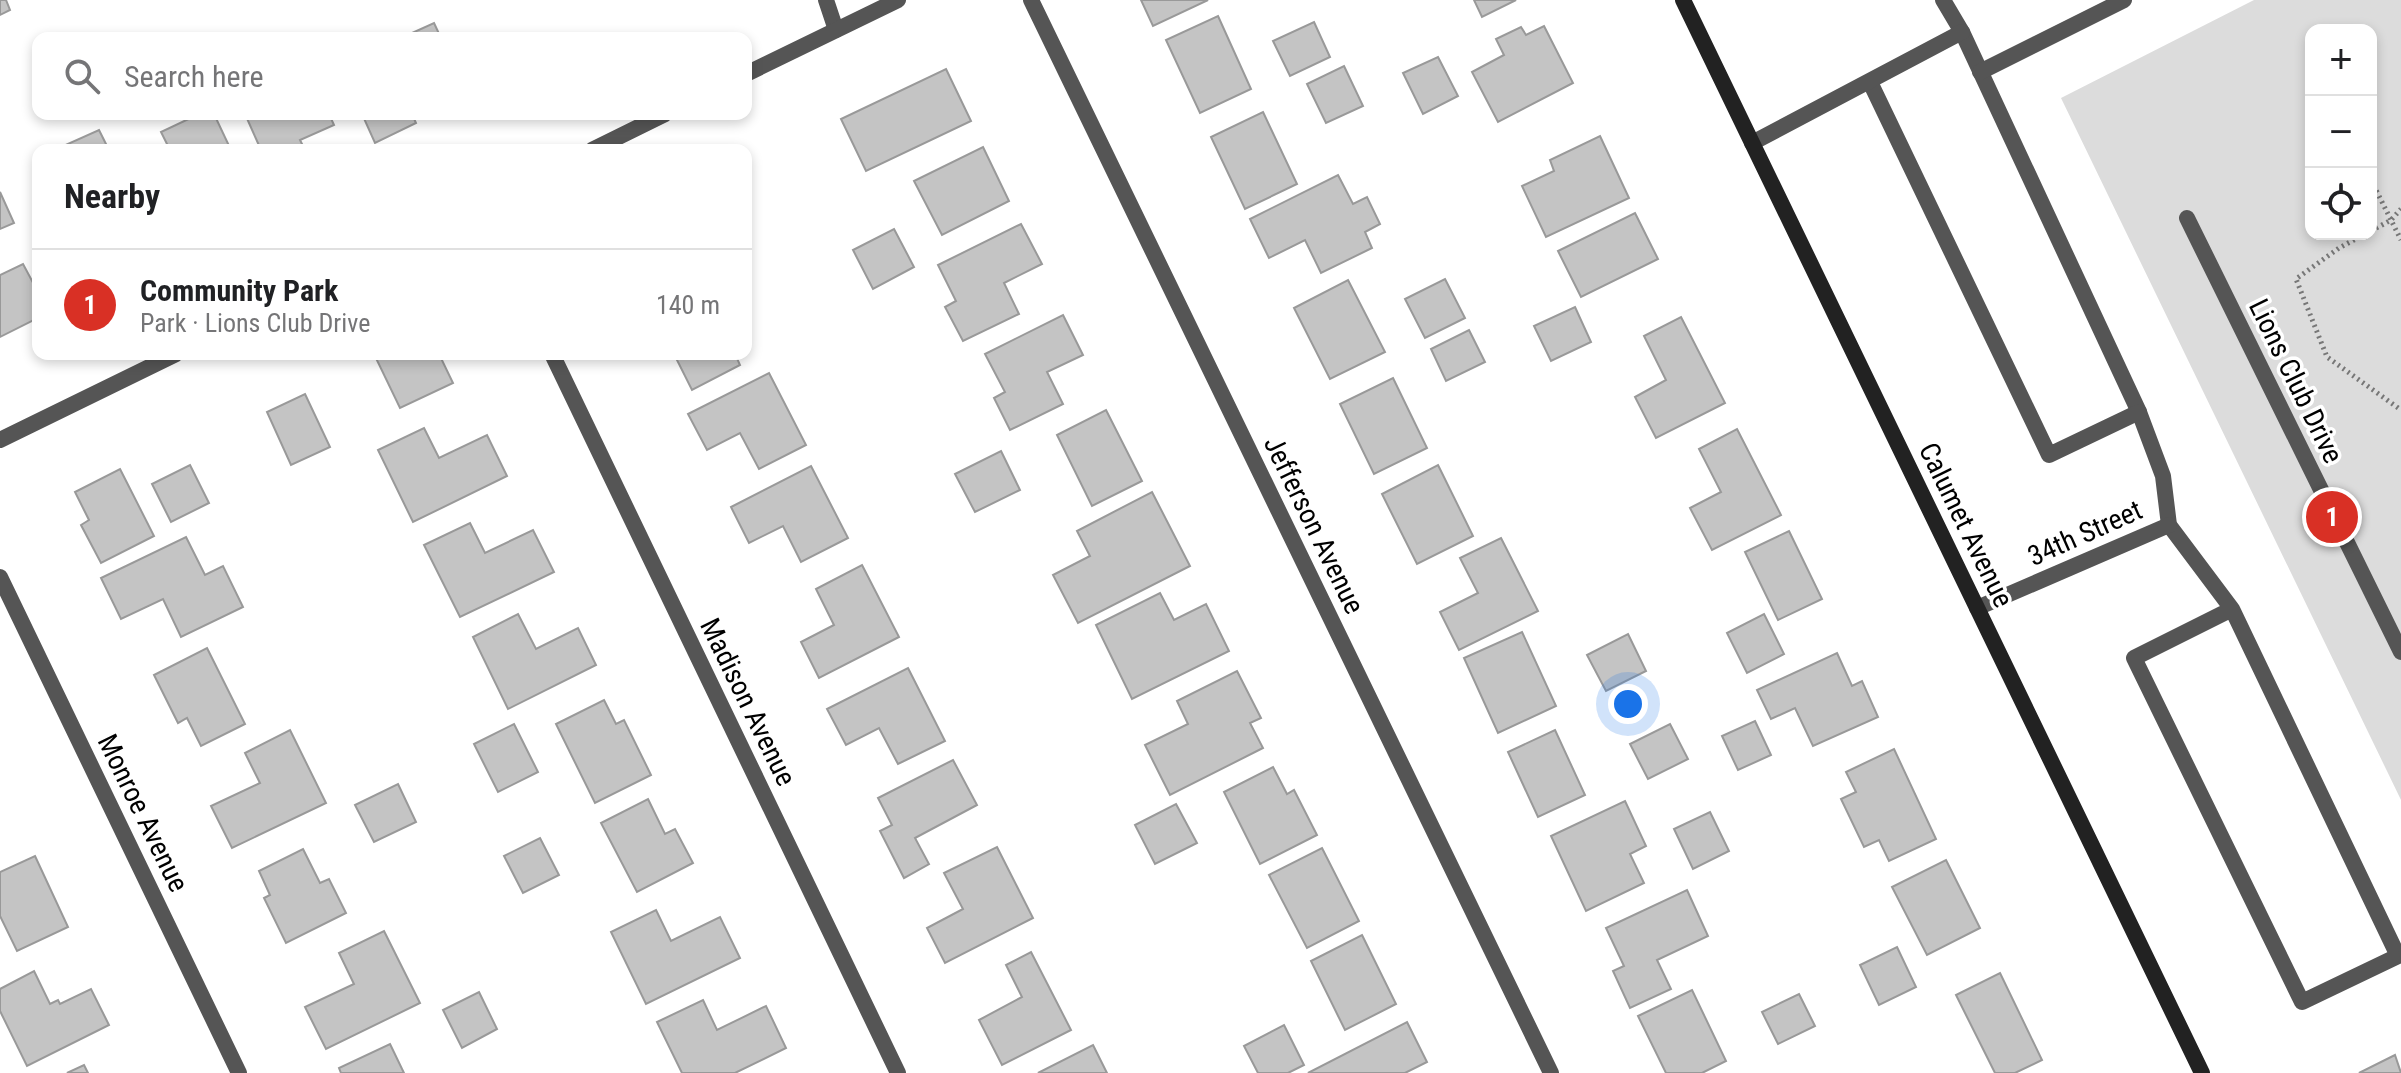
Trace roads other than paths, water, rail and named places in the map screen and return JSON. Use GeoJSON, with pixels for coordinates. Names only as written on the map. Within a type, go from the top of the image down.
{"type":"FeatureCollection","features":[{"type":"Feature","properties":{"kind":"main road","name":"Calumet Avenue"},"geometry":{"type":"LineString","coordinates":[[1683,0],[2202,1073]]}},
{"type":"Feature","properties":{"kind":"street"},"geometry":{"type":"LineString","coordinates":[[826,0],[836,30]]}},
{"type":"Feature","properties":{"kind":"street"},"geometry":{"type":"LineString","coordinates":[[752,71],[898,0]]}},
{"type":"Feature","properties":{"kind":"street","name":"Jefferson Avenue"},"geometry":{"type":"LineString","coordinates":[[1031,0],[1551,1073]]}},
{"type":"Feature","properties":{"kind":"street"},"geometry":{"type":"LineString","coordinates":[[1943,0],[1962,32],[2139,412],[2163,476],[2169,525],[2232,609],[2398,956],[2302,1002],[2134,658],[2232,609]]}},
{"type":"Feature","properties":{"kind":"street"},"geometry":{"type":"LineString","coordinates":[[1980,72],[2124,0]]}},
{"type":"Feature","properties":{"kind":"street"},"geometry":{"type":"LineString","coordinates":[[1752,143],[1962,32]]}},
{"type":"Feature","properties":{"kind":"street"},"geometry":{"type":"LineString","coordinates":[[1870,82],[2049,455],[2139,412]]}},
{"type":"Feature","properties":{"kind":"street"},"geometry":{"type":"LineString","coordinates":[[604,144],[653,120]]}},
{"type":"Feature","properties":{"kind":"street","name":"Lions Club Drive"},"geometry":{"type":"LineString","coordinates":[[2187,218],[2401,652]]}},
{"type":"Feature","properties":{"kind":"street"},"geometry":{"type":"LineString","coordinates":[[0,440],[164,360]]}},
{"type":"Feature","properties":{"kind":"street","name":"Madison Avenue"},"geometry":{"type":"LineString","coordinates":[[555,360],[898,1073]]}},
{"type":"Feature","properties":{"kind":"street","name":"34th Street"},"geometry":{"type":"LineString","coordinates":[[1977,608],[2169,525]]}},
{"type":"Feature","properties":{"kind":"street","name":"Monroe Avenue"},"geometry":{"type":"LineString","coordinates":[[0,577],[239,1073]]}},
{"type":"Feature","properties":{"kind":"place","name":"Community Park"},"geometry":{"type":"Point","coordinates":[2332,517]}}]}
